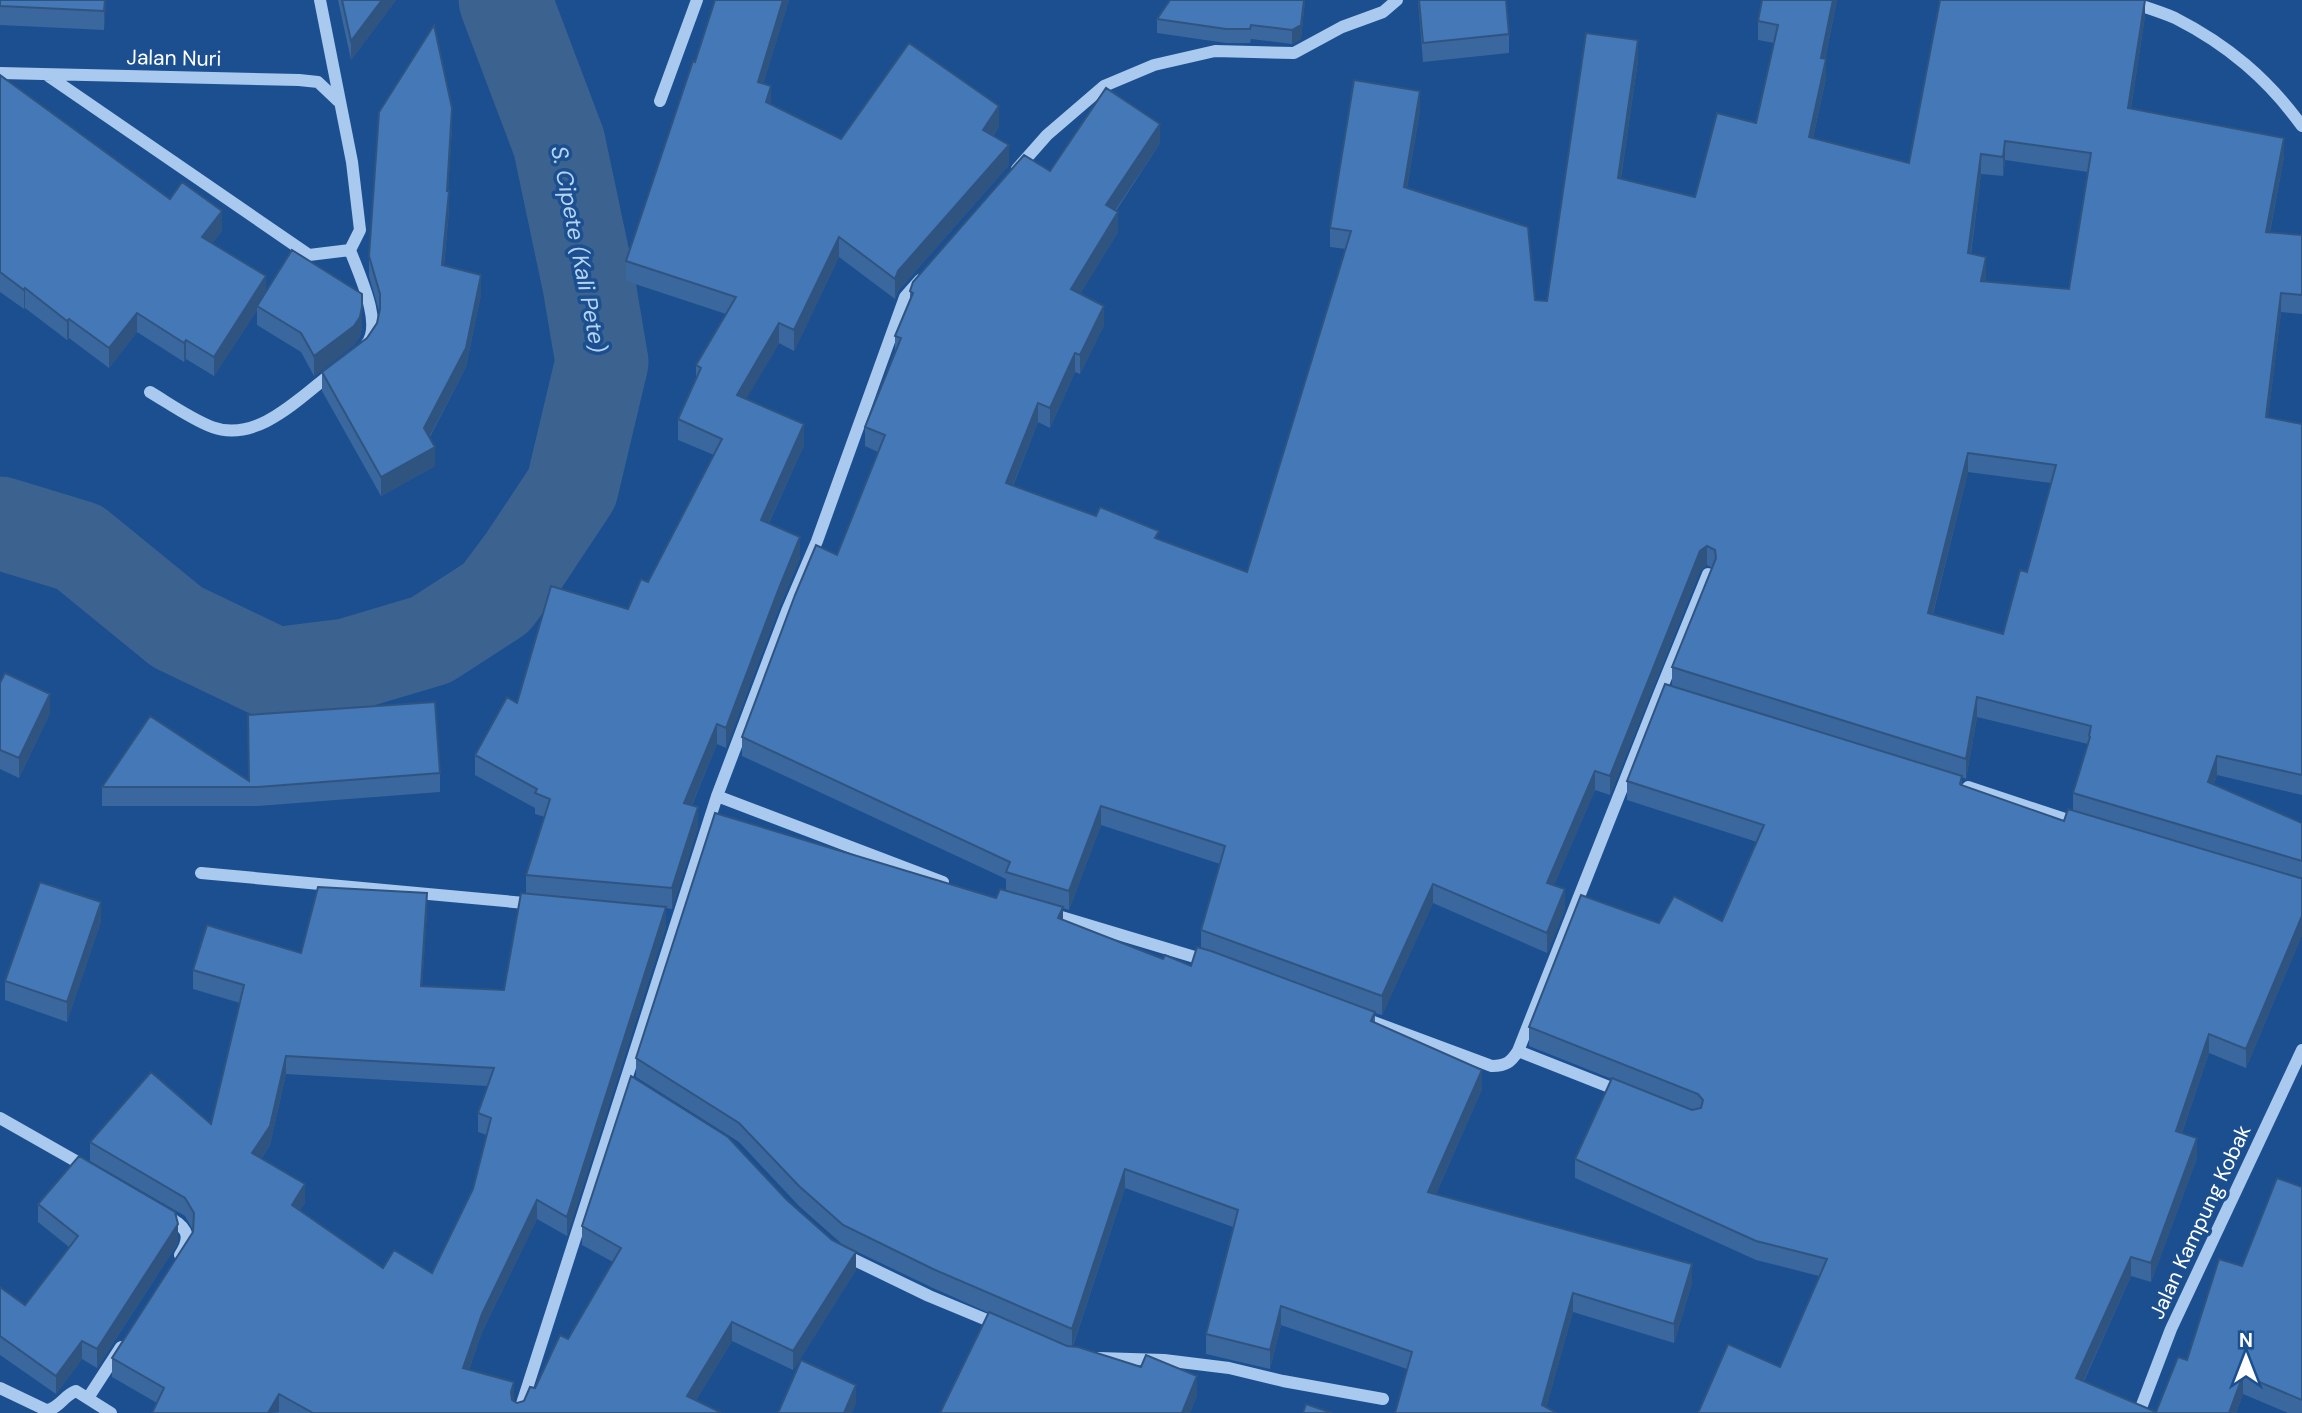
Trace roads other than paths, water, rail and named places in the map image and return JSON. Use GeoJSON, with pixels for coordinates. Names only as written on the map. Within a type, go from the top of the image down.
{"type":"FeatureCollection","features":[{"type":"Feature","properties":{"kind":"street"},"geometry":{"type":"LineString","coordinates":[[150,393],[209,426],[234,432],[264,424],[356,355],[370,341],[372,314],[350,250],[360,230],[352,162],[320,0]]}},
{"type":"Feature","properties":{"kind":"street"},"geometry":{"type":"LineString","coordinates":[[660,102],[697,0]]}},
{"type":"Feature","properties":{"kind":"street"},"geometry":{"type":"LineString","coordinates":[[1004,184],[1047,135],[1104,86],[1154,65],[1215,51],[1294,53],[1342,27],[1383,12],[1397,0]]}},
{"type":"Feature","properties":{"kind":"street"},"geometry":{"type":"LineString","coordinates":[[2124,0],[2174,18],[2216,41],[2253,69],[2285,102],[2302,126]]}},
{"type":"Feature","properties":{"kind":"street","name":"Jalan Nuri"},"geometry":{"type":"LineString","coordinates":[[0,73],[299,80],[318,82],[339,102]]}},
{"type":"Feature","properties":{"kind":"street"},"geometry":{"type":"LineString","coordinates":[[47,75],[309,255],[350,250]]}},
{"type":"Feature","properties":{"kind":"street"},"geometry":{"type":"LineString","coordinates":[[519,1413],[631,1084],[673,917],[787,611],[817,541],[905,298],[929,270]]}},
{"type":"Feature","properties":{"kind":"street"},"geometry":{"type":"LineString","coordinates":[[1353,1014],[1492,1066],[1511,1062],[1518,1051],[1709,574]]}},
{"type":"Feature","properties":{"kind":"street"},"geometry":{"type":"LineString","coordinates":[[1660,692],[1686,700]]}},
{"type":"Feature","properties":{"kind":"street"},"geometry":{"type":"LineString","coordinates":[[1962,785],[2093,828]]}},
{"type":"Feature","properties":{"kind":"street"},"geometry":{"type":"LineString","coordinates":[[717,796],[932,879],[957,886]]}},
{"type":"Feature","properties":{"kind":"street"},"geometry":{"type":"LineString","coordinates":[[201,873],[549,905]]}},
{"type":"Feature","properties":{"kind":"street"},"geometry":{"type":"LineString","coordinates":[[1034,909],[1214,962]]}},
{"type":"Feature","properties":{"kind":"street","name":"Jalan Kampung Kobak"},"geometry":{"type":"LineString","coordinates":[[2139,1413],[2171,1329],[2302,1050]]}},
{"type":"Feature","properties":{"kind":"street"},"geometry":{"type":"LineString","coordinates":[[1518,1051],[1632,1096]]}},
{"type":"Feature","properties":{"kind":"street"},"geometry":{"type":"LineString","coordinates":[[0,1118],[96,1173]]}},
{"type":"Feature","properties":{"kind":"street"},"geometry":{"type":"LineString","coordinates":[[149,1205],[181,1224],[186,1231],[186,1246],[171,1269]]}},
{"type":"Feature","properties":{"kind":"street"},"geometry":{"type":"LineString","coordinates":[[829,1244],[838,1252],[929,1296],[1012,1331]]}},
{"type":"Feature","properties":{"kind":"street"},"geometry":{"type":"LineString","coordinates":[[88,1398],[125,1340]]}},
{"type":"Feature","properties":{"kind":"street"},"geometry":{"type":"LineString","coordinates":[[1083,1357],[1164,1360],[1229,1368],[1383,1399]]}},
{"type":"Feature","properties":{"kind":"street"},"geometry":{"type":"LineString","coordinates":[[0,1388],[46,1410],[55,1408],[76,1391],[111,1413]]}},
{"type":"Feature","properties":{"kind":"waterway","name":"S. Cipete (Kali Pete)"},"geometry":{"type":"LineString","coordinates":[[0,523],[79,547],[177,627],[275,674],[347,665],[431,640],[496,598],[572,488],[602,362],[559,143],[505,0]]}}]}
